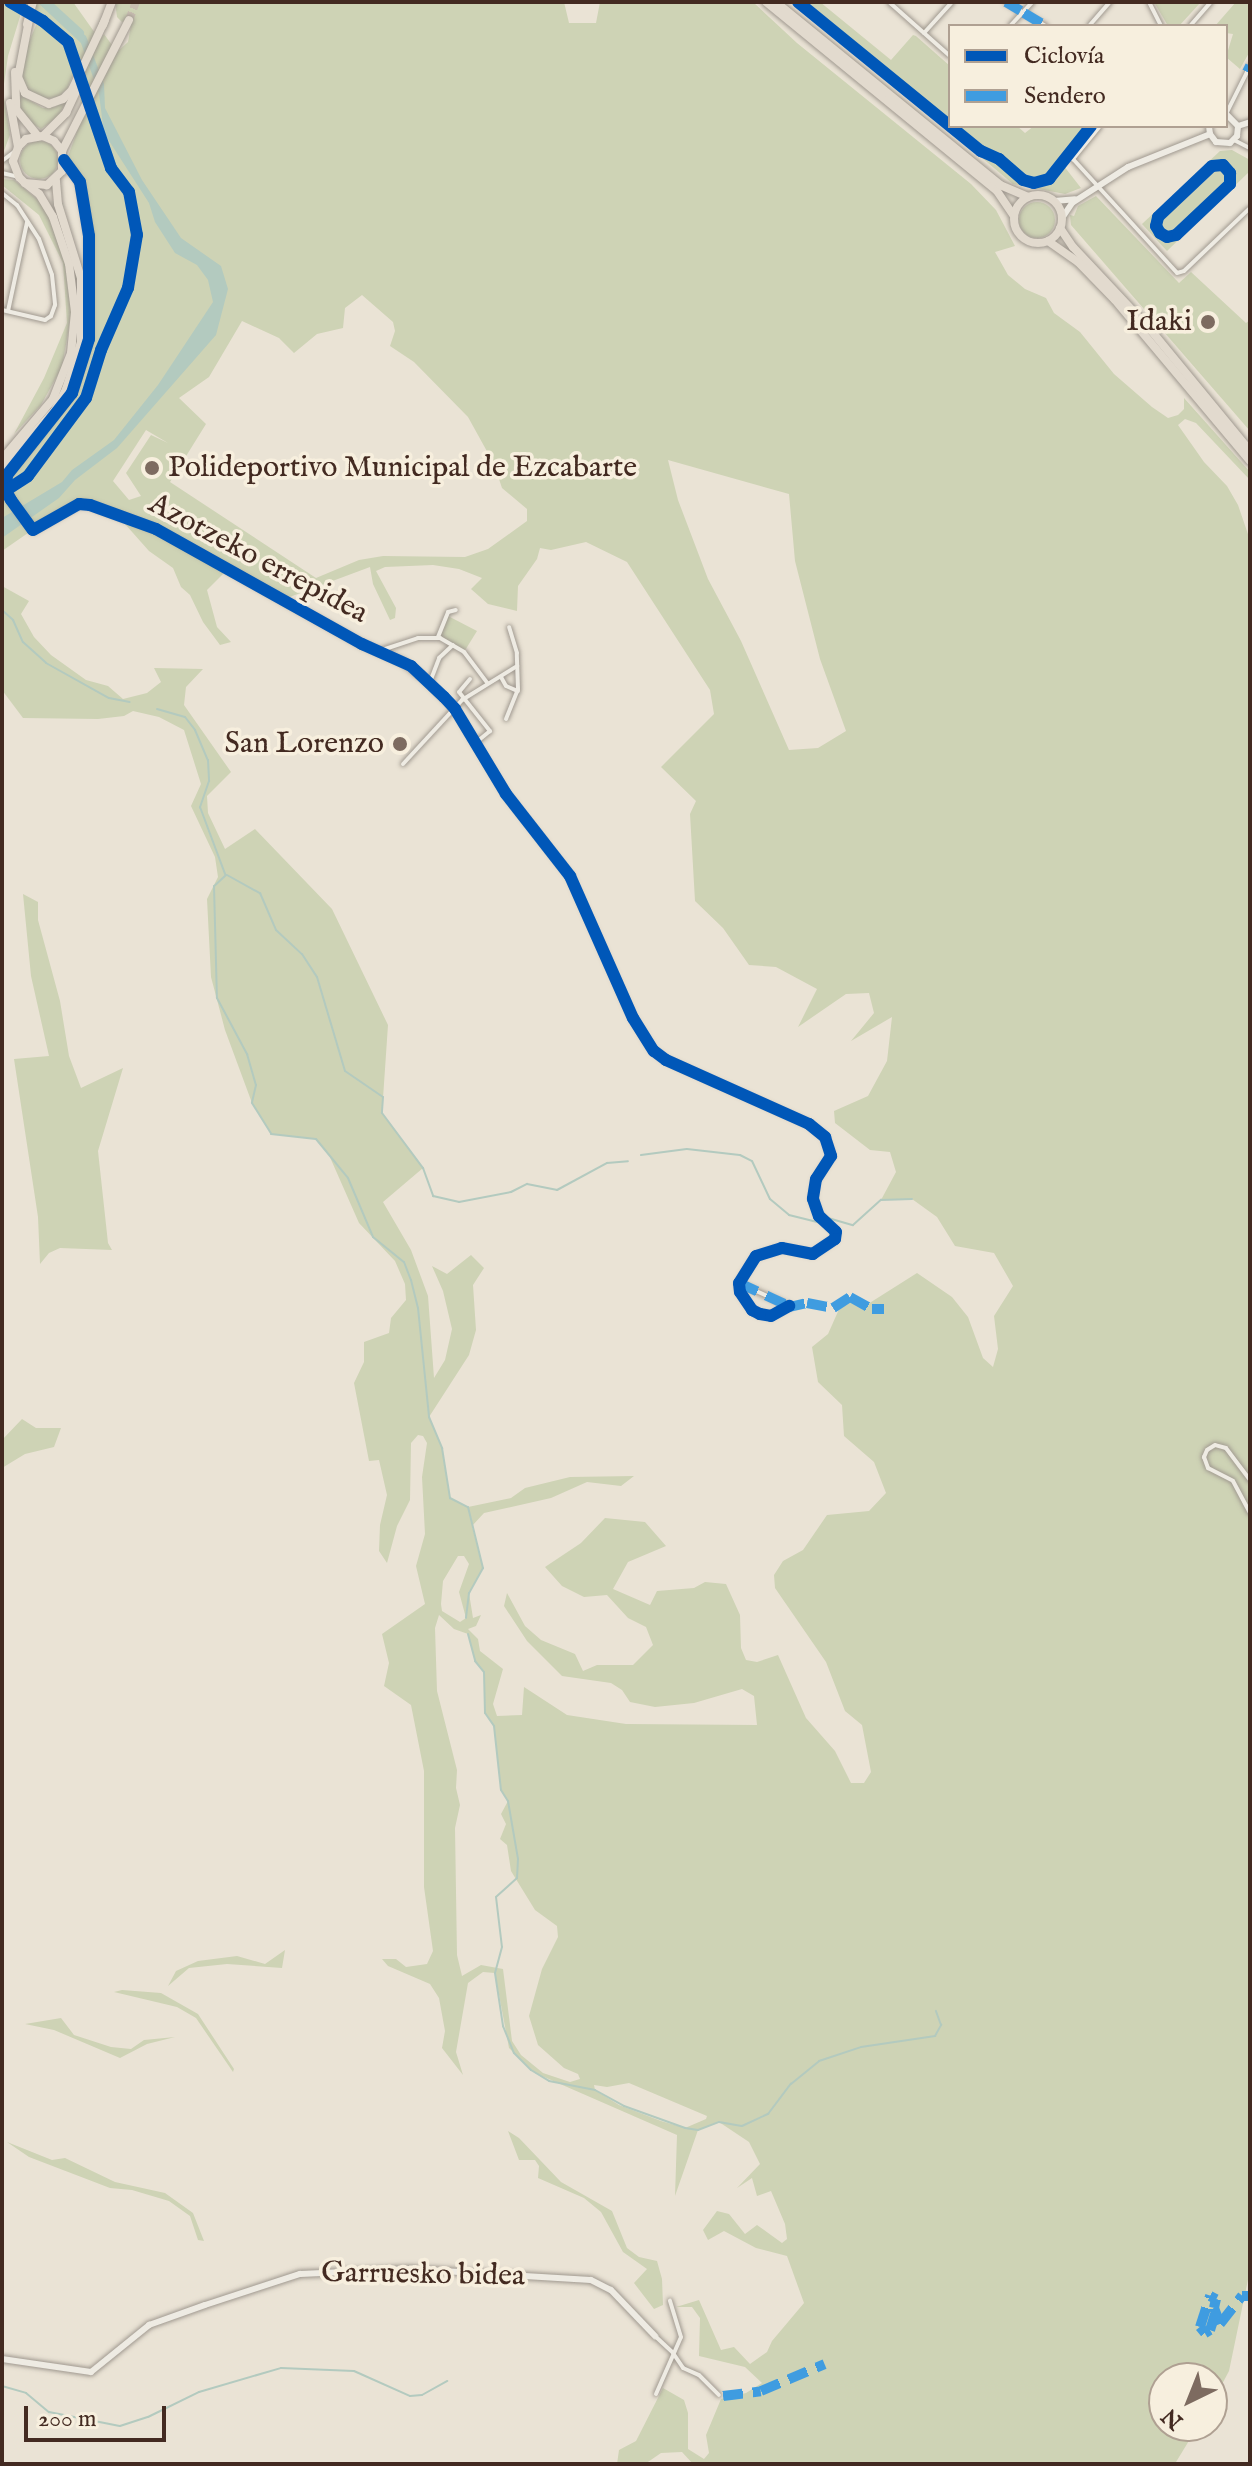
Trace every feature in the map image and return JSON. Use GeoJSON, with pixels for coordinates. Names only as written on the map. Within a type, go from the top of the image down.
{"type":"FeatureCollection","features":[{"type":"Feature","properties":{"kind":"highway"},"geometry":{"type":"LineString","coordinates":[[33,2],[18,77],[25,93],[33,100],[49,104],[63,99],[76,87]]}},
{"type":"Feature","properties":{"kind":"highway"},"geometry":{"type":"LineString","coordinates":[[17,149],[40,136],[66,113],[112,2]]}},
{"type":"Feature","properties":{"kind":"highway"},"geometry":{"type":"LineString","coordinates":[[766,2],[997,191],[1014,216],[1021,236],[1034,243],[1048,241],[1078,262],[1115,300],[1250,461]]}},
{"type":"Feature","properties":{"kind":"highway"},"geometry":{"type":"LineString","coordinates":[[776,2],[1000,185],[1028,197],[1042,196],[1054,201],[1073,247],[1149,328],[1250,451]]}},
{"type":"Feature","properties":{"kind":"highway"},"geometry":{"type":"LineString","coordinates":[[2,459],[49,405],[71,353],[75,312],[72,281],[53,217],[39,194],[22,180],[13,161],[17,149],[9,93],[29,20]]}},
{"type":"Feature","properties":{"kind":"highway"},"geometry":{"type":"LineString","coordinates":[[2,468],[55,410],[66,389],[81,342],[81,278],[58,204],[59,175],[63,156],[83,106],[129,20]]}},
{"type":"Feature","properties":{"kind":"highway"},"geometry":{"type":"LineString","coordinates":[[19,52],[14,100],[19,117],[40,136],[54,141],[63,156]]}},
{"type":"Feature","properties":{"kind":"highway"},"geometry":{"type":"LineString","coordinates":[[22,180],[41,186],[59,175]]}},
{"type":"Feature","properties":{"kind":"highway"},"geometry":{"type":"LineString","coordinates":[[1014,216],[1028,197]]}},
{"type":"Feature","properties":{"kind":"highway"},"geometry":{"type":"LineString","coordinates":[[1048,241],[1061,223]]}},
{"type":"Feature","properties":{"kind":"highway"},"geometry":{"type":"LineString","coordinates":[[2,452],[49,405]]}},
{"type":"Feature","properties":{"kind":"street"},"geometry":{"type":"LineString","coordinates":[[889,2],[948,54]]}},
{"type":"Feature","properties":{"kind":"street"},"geometry":{"type":"LineString","coordinates":[[924,33],[952,2]]}},
{"type":"Feature","properties":{"kind":"street"},"geometry":{"type":"LineString","coordinates":[[1006,2],[1043,24]]}},
{"type":"Feature","properties":{"kind":"street"},"geometry":{"type":"LineString","coordinates":[[1012,24],[1032,2]]}},
{"type":"Feature","properties":{"kind":"street"},"geometry":{"type":"LineString","coordinates":[[1091,24],[1110,2]]}},
{"type":"Feature","properties":{"kind":"street"},"geometry":{"type":"LineString","coordinates":[[1149,2],[1160,24]]}},
{"type":"Feature","properties":{"kind":"street"},"geometry":{"type":"LineString","coordinates":[[1192,24],[1211,2]]}},
{"type":"Feature","properties":{"kind":"street"},"geometry":{"type":"LineString","coordinates":[[1228,110],[1250,66]]}},
{"type":"Feature","properties":{"kind":"street"},"geometry":{"type":"LineString","coordinates":[[1228,116],[1238,126]]}},
{"type":"Feature","properties":{"kind":"street"},"geometry":{"type":"LineString","coordinates":[[1238,126],[1250,122]]}},
{"type":"Feature","properties":{"kind":"street"},"geometry":{"type":"LineString","coordinates":[[1234,140],[1238,126]]}},
{"type":"Feature","properties":{"kind":"street"},"geometry":{"type":"LineString","coordinates":[[1098,128],[1073,159],[1095,186],[1180,273],[1250,208]]}},
{"type":"Feature","properties":{"kind":"street"},"geometry":{"type":"LineString","coordinates":[[1209,128],[1210,134],[1220,144],[1234,140],[1250,148]]}},
{"type":"Feature","properties":{"kind":"street"},"geometry":{"type":"LineString","coordinates":[[1061,223],[1078,198],[1095,186],[1141,160],[1210,134]]}},
{"type":"Feature","properties":{"kind":"street"},"geometry":{"type":"LineString","coordinates":[[2,161],[17,149]]}},
{"type":"Feature","properties":{"kind":"street","name":"Azotzeko errepidea"},"geometry":{"type":"LineString","coordinates":[[63,156],[77,175],[89,236],[91,320],[86,356],[63,408],[7,475],[6,491],[26,522],[31,529],[39,529],[79,504],[136,521],[403,662],[421,676]]}},
{"type":"Feature","properties":{"kind":"street"},"geometry":{"type":"LineString","coordinates":[[59,175],[69,170],[77,175]]}},
{"type":"Feature","properties":{"kind":"street"},"geometry":{"type":"LineString","coordinates":[[2,173],[22,180]]}},
{"type":"Feature","properties":{"kind":"street"},"geometry":{"type":"LineString","coordinates":[[2,193],[28,219],[52,275],[55,305],[51,316],[45,320],[5,311],[28,219]]}},
{"type":"Feature","properties":{"kind":"street"},"geometry":{"type":"LineString","coordinates":[[1054,201],[1078,198]]}},
{"type":"Feature","properties":{"kind":"street"},"geometry":{"type":"LineString","coordinates":[[438,637],[448,612],[456,610]]}},
{"type":"Feature","properties":{"kind":"street"},"geometry":{"type":"LineString","coordinates":[[506,719],[518,691],[517,666],[509,627]]}},
{"type":"Feature","properties":{"kind":"street"},"geometry":{"type":"LineString","coordinates":[[378,651],[418,638],[438,637],[464,652],[487,683]]}},
{"type":"Feature","properties":{"kind":"street"},"geometry":{"type":"LineString","coordinates":[[430,684],[435,665],[453,645]]}},
{"type":"Feature","properties":{"kind":"street"},"geometry":{"type":"LineString","coordinates":[[403,764],[462,700],[517,666]]}},
{"type":"Feature","properties":{"kind":"street"},"geometry":{"type":"LineString","coordinates":[[421,676],[455,709],[506,794],[570,876],[633,1018],[654,1051],[666,1060],[821,1131],[831,1156],[816,1179],[813,1199],[819,1216],[836,1232],[835,1239],[813,1254],[782,1248],[756,1256],[739,1283],[740,1292],[752,1310],[771,1316],[789,1306],[739,1283]]}},
{"type":"Feature","properties":{"kind":"street"},"geometry":{"type":"LineString","coordinates":[[501,677],[506,686],[518,691]]}},
{"type":"Feature","properties":{"kind":"street"},"geometry":{"type":"LineString","coordinates":[[470,679],[459,692],[462,700],[490,731],[475,743]]}},
{"type":"Feature","properties":{"kind":"street"},"geometry":{"type":"LineString","coordinates":[[1250,1480],[1226,1448],[1215,1445],[1204,1454],[1208,1468],[1233,1481],[1250,1513]]}},
{"type":"Feature","properties":{"kind":"street","name":"Garruesko bidea"},"geometry":{"type":"LineString","coordinates":[[2,2359],[91,2372],[149,2325],[300,2274],[410,2269],[591,2280],[611,2290],[655,2336]]}},
{"type":"Feature","properties":{"kind":"street"},"geometry":{"type":"LineString","coordinates":[[656,2394],[681,2330],[670,2301]]}},
{"type":"Feature","properties":{"kind":"street"},"geometry":{"type":"LineString","coordinates":[[655,2336],[683,2368],[699,2375],[719,2395]]}},
{"type":"Feature","properties":{"kind":"shaded area"},"geometry":{"type":"Polygon","coordinates":[[[3,2],[73,2],[100,40],[104,34],[117,52],[128,42],[131,25],[129,20],[122,22],[117,17],[115,2],[564,2],[569,23],[596,23],[600,2],[753,2],[797,43],[971,184],[996,210],[1015,246],[995,252],[1008,275],[1025,289],[1046,298],[1054,313],[1080,332],[1114,374],[1152,407],[1168,418],[1184,409],[1184,398],[1250,472],[1250,480],[1196,423],[1185,419],[1178,425],[1204,462],[1227,486],[1238,505],[1250,540],[1250,2270],[1228,2373],[1228,2362],[1148,2362],[1148,2442],[1188,2442],[1176,2462],[693,2464],[682,2452],[661,2453],[645,2464],[617,2464],[619,2450],[636,2441],[663,2388],[684,2400],[688,2413],[688,2449],[704,2459],[709,2453],[706,2435],[721,2399],[746,2393],[762,2383],[745,2367],[699,2356],[700,2318],[692,2307],[676,2307],[699,2300],[721,2350],[734,2347],[750,2364],[767,2352],[772,2341],[804,2303],[787,2256],[756,2248],[724,2231],[708,2240],[703,2230],[717,2211],[729,2214],[745,2234],[757,2225],[782,2243],[787,2239],[785,2224],[771,2191],[757,2196],[752,2178],[737,2188],[760,2164],[749,2142],[719,2122],[698,2130],[675,2196],[677,2135],[535,2073],[509,2048],[495,1973],[483,1972],[468,1983],[456,2052],[463,2075],[442,2048],[445,2031],[439,1998],[430,1984],[388,1966],[382,1959],[396,1959],[406,1967],[427,1964],[433,1951],[424,1887],[424,1771],[411,1705],[384,1686],[389,1663],[382,1634],[425,1604],[416,1566],[425,1534],[422,1477],[427,1443],[423,1436],[418,1435],[411,1443],[410,1500],[397,1526],[387,1563],[379,1551],[380,1525],[387,1495],[379,1460],[369,1461],[354,1383],[364,1362],[364,1342],[389,1333],[391,1318],[406,1300],[405,1284],[395,1261],[359,1223],[329,1155],[316,1139],[271,1134],[252,1103],[225,1030],[211,977],[207,899],[218,877],[215,857],[191,806],[201,784],[184,730],[159,717],[133,711],[124,716],[98,719],[23,718],[2,690],[2,586],[29,601],[21,614],[34,637],[51,655],[86,680],[108,686],[123,699],[147,693],[161,682],[154,668],[203,669],[186,687],[184,705],[231,772],[207,796],[208,813],[225,849],[255,829],[332,909],[388,1025],[382,1113],[423,1168],[383,1202],[411,1250],[428,1296],[434,1378],[445,1360],[452,1329],[443,1291],[432,1266],[447,1274],[471,1255],[484,1268],[473,1285],[476,1330],[469,1355],[429,1417],[442,1448],[450,1498],[468,1507],[511,1498],[525,1488],[570,1477],[634,1476],[621,1486],[587,1482],[551,1498],[484,1513],[472,1526],[483,1568],[469,1593],[473,1618],[481,1615],[476,1626],[468,1629],[478,1639],[480,1651],[503,1669],[493,1704],[497,1716],[522,1715],[524,1687],[567,1715],[626,1724],[757,1725],[754,1696],[742,1689],[694,1703],[655,1707],[630,1702],[622,1690],[611,1683],[562,1676],[527,1641],[504,1606],[507,1593],[525,1626],[541,1640],[575,1654],[583,1671],[597,1665],[633,1665],[653,1645],[646,1627],[628,1618],[607,1595],[584,1597],[562,1586],[545,1567],[581,1543],[605,1518],[645,1522],[666,1546],[628,1562],[613,1589],[650,1605],[657,1591],[694,1588],[705,1582],[726,1584],[740,1615],[741,1648],[746,1660],[757,1662],[778,1655],[806,1718],[835,1751],[851,1783],[864,1783],[871,1772],[862,1725],[845,1711],[826,1662],[775,1588],[774,1575],[783,1561],[803,1550],[827,1515],[869,1511],[886,1493],[874,1462],[844,1436],[842,1405],[818,1382],[812,1347],[828,1334],[844,1298],[868,1304],[917,1273],[952,1297],[968,1317],[983,1358],[993,1367],[998,1349],[994,1316],[1013,1286],[994,1253],[955,1246],[937,1217],[912,1199],[881,1200],[896,1172],[890,1152],[870,1150],[835,1123],[834,1111],[868,1096],[887,1061],[892,1017],[851,1041],[874,1013],[869,993],[846,994],[798,1027],[817,989],[776,967],[749,965],[723,928],[695,901],[690,814],[696,801],[661,767],[714,714],[710,690],[627,562],[586,542],[551,550],[540,548],[537,559],[518,586],[517,611],[488,604],[471,589],[482,578],[459,569],[433,565],[385,567],[376,571],[396,608],[395,618],[390,620],[373,584],[370,567],[287,598],[226,571],[207,590],[217,627],[231,642],[220,645],[203,622],[190,595],[181,587],[173,568],[149,551],[109,506],[77,499],[2,551],[2,468],[72,393],[92,336],[88,198],[83,180],[67,159],[82,118],[77,62],[75,58],[75,70],[67,89],[58,97],[41,99],[25,87],[22,73],[26,49],[39,18],[22,10],[8,56],[3,91],[10,135],[2,156],[3,2]],[[362,295],[345,308],[343,328],[317,334],[294,353],[279,338],[242,321],[209,377],[179,398],[206,424],[170,482],[316,578],[359,560],[383,556],[465,557],[488,549],[527,521],[527,509],[502,488],[494,464],[468,417],[414,362],[390,346],[395,331],[393,322],[362,295]],[[146,430],[113,481],[129,500],[141,496],[126,473],[151,435],[168,443],[146,430]],[[668,460],[678,500],[708,579],[741,641],[789,750],[818,748],[846,731],[820,659],[795,561],[789,494],[668,460]],[[458,1556],[443,1581],[441,1604],[442,1611],[460,1622],[466,1618],[459,1592],[469,1564],[464,1556],[458,1556]],[[439,1615],[435,1628],[437,1691],[457,1770],[456,1788],[460,1805],[455,1828],[457,1955],[462,1976],[481,1965],[503,1969],[512,2041],[521,2055],[543,2073],[570,2082],[580,2079],[578,2074],[564,2068],[538,2045],[529,2016],[542,1969],[558,1937],[557,1926],[535,1910],[511,1871],[507,1845],[500,1839],[506,1824],[501,1814],[508,1801],[501,1790],[494,1726],[485,1713],[484,1672],[475,1661],[468,1634],[454,1629],[439,1615]],[[629,2083],[607,2087],[594,2085],[595,2090],[619,2105],[685,2128],[707,2116],[629,2083]]]}},
{"type":"Feature","properties":{"kind":"shaded area"},"geometry":{"type":"Polygon","coordinates":[[[37,2],[46,2],[86,36],[104,84],[105,108],[142,180],[181,238],[221,266],[228,289],[216,335],[117,448],[75,480],[59,498],[2,538],[2,518],[62,482],[72,470],[114,440],[158,385],[213,302],[208,280],[197,265],[175,253],[155,222],[149,203],[104,133],[99,94],[81,43],[37,2]]]}},
{"type":"Feature","properties":{"kind":"shaded area"},"geometry":{"type":"Polygon","coordinates":[[[797,2],[820,2],[891,60],[913,35],[916,36],[948,64],[948,128],[1019,128],[1025,133],[1031,128],[1089,128],[1060,161],[1081,188],[1065,194],[1013,184],[797,2]]]}},
{"type":"Feature","properties":{"kind":"shaded area"},"geometry":{"type":"Polygon","coordinates":[[[1154,2],[1201,2],[1181,24],[1167,24],[1154,2]]]}},
{"type":"Feature","properties":{"kind":"shaded area"},"geometry":{"type":"Polygon","coordinates":[[[1236,2],[1250,2],[1250,51],[1240,69],[1228,59],[1233,34],[1228,33],[1228,24],[1217,24],[1236,2]]]}},
{"type":"Feature","properties":{"kind":"shaded area"},"geometry":{"type":"Polygon","coordinates":[[[17,86],[24,97],[43,108],[55,107],[69,97],[57,118],[41,129],[26,120],[18,105],[17,86]]]}},
{"type":"Feature","properties":{"kind":"shaded area"},"geometry":{"type":"Polygon","coordinates":[[[39,141],[53,146],[58,160],[53,174],[39,179],[25,174],[20,160],[25,146],[39,141]]]}},
{"type":"Feature","properties":{"kind":"shaded area"},"geometry":{"type":"Polygon","coordinates":[[[1232,150],[1250,160],[1250,171],[1167,251],[1142,224],[1220,151],[1232,150]]]}},
{"type":"Feature","properties":{"kind":"shaded area"},"geometry":{"type":"Polygon","coordinates":[[[2,179],[14,180],[44,205],[66,264],[73,304],[62,367],[41,405],[14,434],[44,378],[67,323],[63,263],[39,215],[2,185],[2,179]]]}},
{"type":"Feature","properties":{"kind":"shaded area"},"geometry":{"type":"Polygon","coordinates":[[[1096,196],[1179,283],[1191,272],[1246,323],[1250,320],[1250,431],[1071,225],[1070,215],[1074,216],[1078,206],[1096,196]]]}},
{"type":"Feature","properties":{"kind":"shaded area"},"geometry":{"type":"Polygon","coordinates":[[[1037,202],[1050,207],[1055,220],[1050,233],[1037,238],[1024,233],[1019,220],[1024,207],[1037,202]]]}},
{"type":"Feature","properties":{"kind":"shaded area"},"geometry":{"type":"Polygon","coordinates":[[[448,616],[477,631],[464,652],[440,638],[448,616]]]}},
{"type":"Feature","properties":{"kind":"shaded area"},"geometry":{"type":"Polygon","coordinates":[[[23,894],[38,902],[38,920],[60,1001],[69,1056],[81,1088],[123,1068],[98,1151],[108,1243],[112,1250],[60,1248],[49,1253],[40,1264],[38,1217],[14,1059],[49,1056],[31,976],[23,894]]]}},
{"type":"Feature","properties":{"kind":"shaded area"},"geometry":{"type":"Polygon","coordinates":[[[22,1419],[36,1428],[61,1428],[54,1447],[25,1454],[2,1468],[2,1440],[22,1419]]]}},
{"type":"Feature","properties":{"kind":"shaded area"},"geometry":{"type":"Polygon","coordinates":[[[285,1950],[282,1968],[227,1964],[189,1968],[168,1986],[176,1971],[198,1961],[237,1956],[265,1964],[285,1950]]]}},
{"type":"Feature","properties":{"kind":"shaded area"},"geometry":{"type":"Polygon","coordinates":[[[114,1992],[161,1993],[198,2014],[234,2069],[233,2072],[196,2018],[177,2007],[114,1992]]]}},
{"type":"Feature","properties":{"kind":"shaded area"},"geometry":{"type":"Polygon","coordinates":[[[61,2018],[74,2035],[111,2047],[131,2049],[144,2040],[175,2037],[147,2044],[120,2058],[54,2030],[25,2024],[61,2018]]]}},
{"type":"Feature","properties":{"kind":"shaded area"},"geometry":{"type":"Polygon","coordinates":[[[508,2131],[519,2138],[561,2182],[612,2211],[627,2248],[639,2257],[657,2261],[662,2279],[663,2305],[654,2309],[634,2283],[647,2269],[623,2252],[601,2212],[584,2198],[538,2178],[539,2166],[535,2160],[519,2160],[508,2131]]]}},
{"type":"Feature","properties":{"kind":"shaded area"},"geometry":{"type":"Polygon","coordinates":[[[7,2142],[52,2160],[65,2158],[115,2182],[165,2193],[193,2213],[204,2241],[198,2240],[190,2216],[169,2201],[132,2190],[110,2188],[29,2157],[7,2142]]]}},
{"type":"Feature","properties":{"kind":"waterway"},"geometry":{"type":"LineString","coordinates":[[46,2],[80,33]]}},
{"type":"Feature","properties":{"kind":"waterway"},"geometry":{"type":"LineString","coordinates":[[2,610],[13,620],[23,642],[46,663],[109,698],[130,702]]}},
{"type":"Feature","properties":{"kind":"waterway"},"geometry":{"type":"LineString","coordinates":[[157,709],[185,717],[195,730],[208,760],[209,781],[200,807],[225,874]]}},
{"type":"Feature","properties":{"kind":"waterway"},"geometry":{"type":"LineString","coordinates":[[226,875],[214,886],[217,998],[247,1054],[256,1085],[252,1103],[271,1134],[316,1139],[348,1178],[373,1237],[404,1262],[411,1280],[418,1308],[429,1417],[442,1448],[450,1498],[468,1507],[483,1568],[469,1593],[466,1618]]}},
{"type":"Feature","properties":{"kind":"waterway"},"geometry":{"type":"LineString","coordinates":[[227,875],[260,893],[276,930],[302,954],[317,977],[345,1071],[383,1097],[382,1113],[423,1168],[433,1196],[459,1202],[511,1192],[527,1184],[557,1190],[607,1163],[628,1161]]}},
{"type":"Feature","properties":{"kind":"waterway"},"geometry":{"type":"LineString","coordinates":[[641,1155],[687,1149],[740,1155],[752,1161],[770,1199],[789,1215],[818,1222]]}},
{"type":"Feature","properties":{"kind":"waterway"},"geometry":{"type":"LineString","coordinates":[[828,1218],[853,1225],[881,1200],[912,1199]]}},
{"type":"Feature","properties":{"kind":"waterway"},"geometry":{"type":"LineString","coordinates":[[468,1634],[475,1661],[484,1672],[485,1713],[494,1726],[501,1790],[508,1801],[518,1859],[517,1878],[496,1897],[502,1947],[495,1973],[503,2026],[514,2053],[531,2070],[549,2081],[595,2090],[624,2106],[685,2128],[698,2130],[719,2122],[742,2126],[768,2114],[791,2084],[819,2061],[861,2047],[935,2036],[941,2025],[936,2011]]}},
{"type":"Feature","properties":{"kind":"waterway"},"geometry":{"type":"LineString","coordinates":[[2,2386],[26,2393],[49,2412],[120,2426],[148,2417],[199,2392],[281,2368],[354,2371],[410,2396],[422,2395],[447,2381]]}},
{"type":"Feature","properties":{"kind":"tunnel"},"geometry":{"type":"LineString","coordinates":[[129,20],[136,2]]}},
{"type":"Feature","properties":{"kind":"marked path"},"geometry":{"type":"LineString","coordinates":[[1006,2],[1021,11]]}},
{"type":"Feature","properties":{"kind":"marked path"},"geometry":{"type":"LineString","coordinates":[[1024,13],[1043,24]]}},
{"type":"Feature","properties":{"kind":"marked path"},"geometry":{"type":"LineString","coordinates":[[1247,72],[1250,66]]}},
{"type":"Feature","properties":{"kind":"marked path"},"geometry":{"type":"LineString","coordinates":[[739,1283],[789,1306]]}},
{"type":"Feature","properties":{"kind":"marked path"},"geometry":{"type":"LineString","coordinates":[[785,1308],[807,1303],[833,1308],[850,1297],[872,1309],[884,1309]]}},
{"type":"Feature","properties":{"kind":"marked path"},"geometry":{"type":"LineString","coordinates":[[1215,2314],[1210,2330],[1205,2333],[1200,2327],[1210,2296],[1216,2299],[1214,2308],[1220,2324],[1242,2296],[1250,2296]]}},
{"type":"Feature","properties":{"kind":"marked path"},"geometry":{"type":"LineString","coordinates":[[723,2396],[761,2391],[825,2364]]}},
{"type":"Feature","properties":{"kind":"cycle path"},"geometry":{"type":"LineString","coordinates":[[2,493],[28,476],[86,398],[101,350],[128,288],[137,235],[129,192],[111,168],[68,42],[43,21],[10,2]]}},
{"type":"Feature","properties":{"kind":"cycle path"},"geometry":{"type":"LineString","coordinates":[[798,2],[948,124]]}},
{"type":"Feature","properties":{"kind":"cycle path"},"geometry":{"type":"LineString","coordinates":[[953,128],[981,151],[999,159],[1023,180],[1034,183],[1049,179],[1089,128]]}},
{"type":"Feature","properties":{"kind":"cycle path"},"geometry":{"type":"LineString","coordinates":[[64,160],[80,182],[89,236],[89,339],[72,393],[7,475],[6,491],[11,500],[33,530],[79,504],[90,505],[156,529],[362,644],[411,666],[444,697],[455,709],[506,794],[570,876],[633,1018],[654,1051],[666,1060],[809,1124],[825,1137],[831,1156],[816,1179],[813,1199],[819,1216],[836,1232],[835,1239],[813,1254],[782,1248],[756,1256],[739,1283],[740,1292],[752,1310],[760,1314],[771,1316],[789,1306]]}},
{"type":"Feature","properties":{"kind":"cycle path"},"geometry":{"type":"LineString","coordinates":[[1223,165],[1230,173],[1230,184],[1176,235],[1167,237],[1160,233],[1156,226],[1158,217],[1212,166],[1223,165]]}},
{"type":"Feature","properties":{"kind":"place","name":"Idaki"},"geometry":{"type":"Point","coordinates":[1208,322]}},
{"type":"Feature","properties":{"kind":"place","name":"Polideportivo Municipal de Ezcabarte"},"geometry":{"type":"Point","coordinates":[152,468]}},
{"type":"Feature","properties":{"kind":"place","name":"San Lorenzo"},"geometry":{"type":"Point","coordinates":[400,744]}}]}
